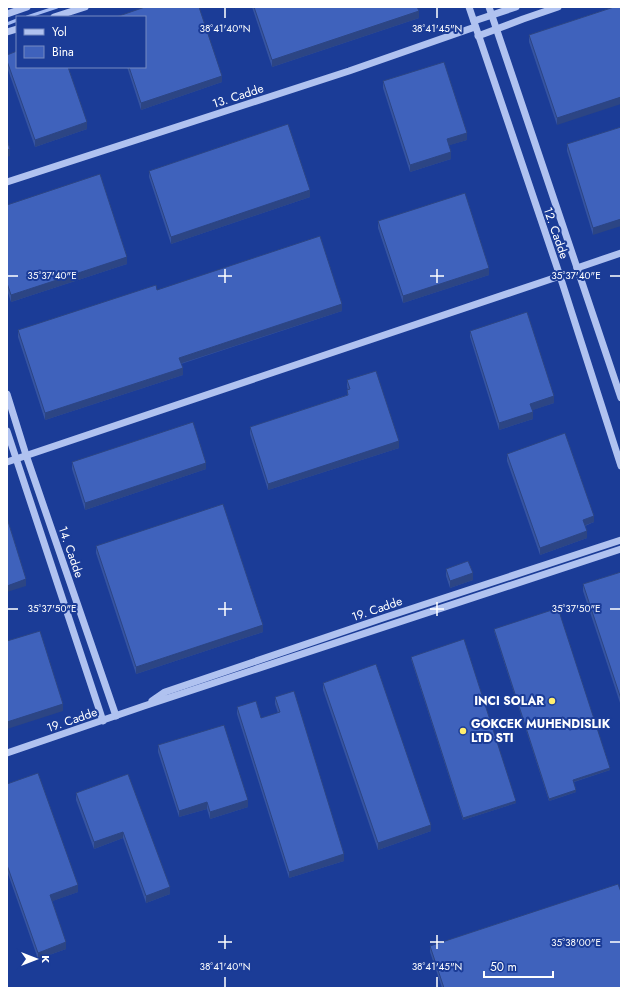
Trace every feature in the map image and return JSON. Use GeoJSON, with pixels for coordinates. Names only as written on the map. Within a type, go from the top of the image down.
{"type":"FeatureCollection","features":[{"type":"Feature","properties":{"kind":"lane"},"geometry":{"type":"LineString","coordinates":[[7,14],[27,7]]}},
{"type":"Feature","properties":{"kind":"lane"},"geometry":{"type":"LineString","coordinates":[[57,16],[85,7]]}},
{"type":"Feature","properties":{"kind":"lane","name":"12. Cadde"},"geometry":{"type":"LineString","coordinates":[[469,7],[560,276],[621,466]]}},
{"type":"Feature","properties":{"kind":"lane","name":"12. Cadde"},"geometry":{"type":"LineString","coordinates":[[489,7],[621,398]]}},
{"type":"Feature","properties":{"kind":"lane"},"geometry":{"type":"LineString","coordinates":[[492,15],[516,7]]}},
{"type":"Feature","properties":{"kind":"lane"},"geometry":{"type":"LineString","coordinates":[[478,36],[523,18],[558,7]]}},
{"type":"Feature","properties":{"kind":"lane","name":"13. Cadde"},"geometry":{"type":"LineString","coordinates":[[7,182],[349,71],[474,24],[492,15]]}},
{"type":"Feature","properties":{"kind":"lane"},"geometry":{"type":"LineString","coordinates":[[577,268],[621,254]]}},
{"type":"Feature","properties":{"kind":"lane"},"geometry":{"type":"LineString","coordinates":[[7,462],[560,276]]}},
{"type":"Feature","properties":{"kind":"lane","name":"14. Cadde"},"geometry":{"type":"LineString","coordinates":[[7,394],[26,455],[116,716]]}},
{"type":"Feature","properties":{"kind":"lane"},"geometry":{"type":"LineString","coordinates":[[7,431],[103,721]]}},
{"type":"Feature","properties":{"kind":"lane","name":"19. Cadde"},"geometry":{"type":"LineString","coordinates":[[144,706],[165,692],[621,540]]}},
{"type":"Feature","properties":{"kind":"lane","name":"19. Cadde"},"geometry":{"type":"LineString","coordinates":[[7,753],[144,706],[621,549]]}},
{"type":"Feature","properties":{"kind":"building"},"geometry":{"type":"Polygon","coordinates":[[[145,7],[199,7],[222,76],[141,103],[129,68],[146,68],[146,16],[119,16],[145,7]]]}},
{"type":"Feature","properties":{"kind":"building"},"geometry":{"type":"Polygon","coordinates":[[[254,7],[417,7],[419,11],[272,60],[254,7]]]}},
{"type":"Feature","properties":{"kind":"building"},"geometry":{"type":"Polygon","coordinates":[[[614,7],[621,7],[621,97],[557,118],[529,35],[614,7]]]}},
{"type":"Feature","properties":{"kind":"building"},"geometry":{"type":"Polygon","coordinates":[[[16,51],[16,68],[68,68],[87,122],[35,140],[7,61],[7,55],[16,51]]]}},
{"type":"Feature","properties":{"kind":"building"},"geometry":{"type":"Polygon","coordinates":[[[444,62],[467,133],[447,139],[451,152],[410,165],[383,81],[444,62]]]}},
{"type":"Feature","properties":{"kind":"building"},"geometry":{"type":"Polygon","coordinates":[[[288,124],[310,190],[171,237],[149,171],[288,124]]]}},
{"type":"Feature","properties":{"kind":"building"},"geometry":{"type":"Polygon","coordinates":[[[621,127],[621,219],[593,228],[567,144],[621,127]]]}},
{"type":"Feature","properties":{"kind":"building"},"geometry":{"type":"Polygon","coordinates":[[[7,140],[10,149],[7,150],[7,140]]]}},
{"type":"Feature","properties":{"kind":"building"},"geometry":{"type":"Polygon","coordinates":[[[100,174],[127,257],[11,295],[7,283],[7,205],[100,174]]]}},
{"type":"Feature","properties":{"kind":"building"},"geometry":{"type":"Polygon","coordinates":[[[465,193],[489,268],[403,296],[378,221],[465,193]]]}},
{"type":"Feature","properties":{"kind":"building"},"geometry":{"type":"Polygon","coordinates":[[[320,236],[342,304],[179,358],[183,368],[45,413],[18,330],[156,285],[157,290],[320,236]]]}},
{"type":"Feature","properties":{"kind":"building"},"geometry":{"type":"Polygon","coordinates":[[[527,312],[554,396],[530,404],[533,412],[499,423],[470,331],[527,312]]]}},
{"type":"Feature","properties":{"kind":"building"},"geometry":{"type":"Polygon","coordinates":[[[376,371],[399,441],[268,484],[250,427],[348,395],[347,390],[350,389],[347,380],[376,371]]]}},
{"type":"Feature","properties":{"kind":"building"},"geometry":{"type":"Polygon","coordinates":[[[193,422],[206,463],[85,503],[72,462],[193,422]]]}},
{"type":"Feature","properties":{"kind":"building"},"geometry":{"type":"Polygon","coordinates":[[[565,433],[594,516],[583,520],[587,531],[540,548],[507,454],[565,433]]]}},
{"type":"Feature","properties":{"kind":"building"},"geometry":{"type":"Polygon","coordinates":[[[223,504],[263,625],[136,667],[96,546],[223,504]]]}},
{"type":"Feature","properties":{"kind":"building"},"geometry":{"type":"Polygon","coordinates":[[[7,518],[26,579],[7,586],[7,518]]]}},
{"type":"Feature","properties":{"kind":"building"},"geometry":{"type":"Polygon","coordinates":[[[468,561],[473,573],[450,581],[446,569],[468,561]]]}},
{"type":"Feature","properties":{"kind":"building"},"geometry":{"type":"Polygon","coordinates":[[[621,572],[621,699],[583,584],[621,572]]]}},
{"type":"Feature","properties":{"kind":"building","name":"INCI SOLAR"},"geometry":{"type":"Polygon","coordinates":[[[558,608],[610,768],[573,780],[576,790],[549,799],[494,629],[558,608]]]}},
{"type":"Feature","properties":{"kind":"building"},"geometry":{"type":"Polygon","coordinates":[[[40,631],[63,704],[7,722],[7,641],[40,631]]]}},
{"type":"Feature","properties":{"kind":"building","name":"GOKCEK MUHENDISLIK LTD STI"},"geometry":{"type":"Polygon","coordinates":[[[464,639],[516,801],[463,818],[411,657],[464,639]]]}},
{"type":"Feature","properties":{"kind":"building"},"geometry":{"type":"Polygon","coordinates":[[[376,664],[431,825],[378,843],[323,683],[376,664]]]}},
{"type":"Feature","properties":{"kind":"building"},"geometry":{"type":"Polygon","coordinates":[[[294,691],[344,854],[289,872],[237,707],[256,701],[261,718],[280,712],[275,697],[294,691]]]}},
{"type":"Feature","properties":{"kind":"building"},"geometry":{"type":"Polygon","coordinates":[[[224,725],[248,800],[210,812],[207,802],[179,811],[158,745],[224,725]]]}},
{"type":"Feature","properties":{"kind":"building"},"geometry":{"type":"Polygon","coordinates":[[[38,773],[78,885],[50,895],[66,942],[38,953],[7,865],[7,784],[38,773]]]}},
{"type":"Feature","properties":{"kind":"building"},"geometry":{"type":"Polygon","coordinates":[[[128,774],[170,887],[146,896],[123,832],[94,842],[76,793],[128,774]]]}},
{"type":"Feature","properties":{"kind":"building"},"geometry":{"type":"Polygon","coordinates":[[[618,884],[621,892],[621,988],[444,988],[430,946],[618,884]]]}},
{"type":"Feature","properties":{"kind":"waterway"},"geometry":{"type":"LineString","coordinates":[[30,16],[57,7]]}},
{"type":"Feature","properties":{"kind":"waterway"},"geometry":{"type":"LineString","coordinates":[[7,24],[16,20]]}},
{"type":"Feature","properties":{"kind":"place","name":"INCI SOLAR"},"geometry":{"type":"Point","coordinates":[552,701]}},
{"type":"Feature","properties":{"kind":"place","name":"GOKCEK MUHENDISLIK LTD STI"},"geometry":{"type":"Point","coordinates":[463,731]}}]}
